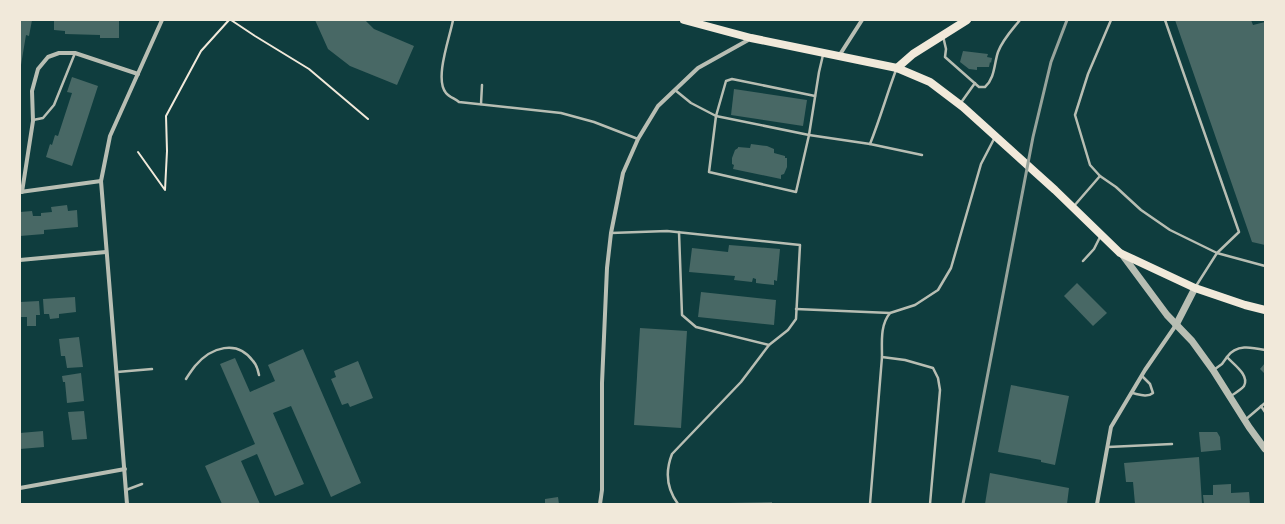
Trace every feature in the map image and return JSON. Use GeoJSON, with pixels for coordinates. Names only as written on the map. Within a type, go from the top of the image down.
{"type":"FeatureCollection","features":[{"type":"Feature","properties":{"kind":"main road"},"geometry":{"type":"LineString","coordinates":[[684,20],[751,38],[897,68],[930,82],[960,104],[1055,190],[1120,253],[1195,288],[1265,310]]}},
{"type":"Feature","properties":{"kind":"main road"},"geometry":{"type":"LineString","coordinates":[[897,68],[913,54],[967,20]]}},
{"type":"Feature","properties":{"kind":"street"},"geometry":{"type":"LineString","coordinates":[[127,504],[101,181],[110,136],[162,20]]}},
{"type":"Feature","properties":{"kind":"street"},"geometry":{"type":"LineString","coordinates":[[839,56],[862,20]]}},
{"type":"Feature","properties":{"kind":"street"},"geometry":{"type":"LineString","coordinates":[[600,504],[602,490],[602,383],[606,268],[611,233],[623,173],[638,139],[658,106],[698,68],[751,38]]}},
{"type":"Feature","properties":{"kind":"street"},"geometry":{"type":"LineString","coordinates":[[101,181],[21,192],[33,121],[32,91],[38,69],[48,57],[59,53],[75,53],[138,74]]}},
{"type":"Feature","properties":{"kind":"street"},"geometry":{"type":"LineString","coordinates":[[20,260],[106,252]]}},
{"type":"Feature","properties":{"kind":"street"},"geometry":{"type":"LineString","coordinates":[[1120,253],[1176,325],[1192,341],[1265,449]]}},
{"type":"Feature","properties":{"kind":"street"},"geometry":{"type":"LineString","coordinates":[[1097,504],[1111,427],[1142,376],[1176,325],[1195,288]]}},
{"type":"Feature","properties":{"kind":"street"},"geometry":{"type":"LineString","coordinates":[[20,488],[125,469]]}},
{"type":"Feature","properties":{"kind":"lane"},"geometry":{"type":"LineString","coordinates":[[453,20],[442,70],[442,83],[446,94],[459,102],[561,113],[594,122],[638,139]]}},
{"type":"Feature","properties":{"kind":"lane"},"geometry":{"type":"LineString","coordinates":[[943,35],[946,49],[945,58],[979,87],[985,87],[990,83],[998,52],[1003,42],[1020,20]]}},
{"type":"Feature","properties":{"kind":"lane"},"geometry":{"type":"LineString","coordinates":[[1111,20],[1088,74],[1075,115],[1090,165],[1100,176],[1116,187],[1141,210],[1170,230],[1217,253],[1265,266]]}},
{"type":"Feature","properties":{"kind":"lane"},"geometry":{"type":"LineString","coordinates":[[1165,20],[1239,232],[1217,253],[1195,288]]}},
{"type":"Feature","properties":{"kind":"lane"},"geometry":{"type":"LineString","coordinates":[[815,96],[732,79],[726,81],[716,116],[709,172],[796,192],[809,135],[823,52]]}},
{"type":"Feature","properties":{"kind":"lane"},"geometry":{"type":"LineString","coordinates":[[33,121],[43,118],[54,105],[75,53]]}},
{"type":"Feature","properties":{"kind":"lane"},"geometry":{"type":"LineString","coordinates":[[870,144],[881,117],[888,90],[897,68]]}},
{"type":"Feature","properties":{"kind":"lane"},"geometry":{"type":"LineString","coordinates":[[960,104],[975,84]]}},
{"type":"Feature","properties":{"kind":"lane"},"geometry":{"type":"LineString","coordinates":[[481,104],[482,85]]}},
{"type":"Feature","properties":{"kind":"lane"},"geometry":{"type":"LineString","coordinates":[[675,90],[691,103],[716,116],[809,135],[870,144],[922,155]]}},
{"type":"Feature","properties":{"kind":"lane"},"geometry":{"type":"LineString","coordinates":[[796,310],[890,313],[914,305],[938,290],[951,268],[981,164],[995,136]]}},
{"type":"Feature","properties":{"kind":"lane"},"geometry":{"type":"LineString","coordinates":[[1073,208],[1100,176]]}},
{"type":"Feature","properties":{"kind":"lane"},"geometry":{"type":"LineString","coordinates":[[611,233],[667,231],[800,244],[796,319],[788,330],[769,345],[742,382],[672,454],[668,466],[667,477],[669,489],[678,504]]}},
{"type":"Feature","properties":{"kind":"lane"},"geometry":{"type":"LineString","coordinates":[[679,232],[682,315],[696,327],[769,345]]}},
{"type":"Feature","properties":{"kind":"lane"},"geometry":{"type":"LineString","coordinates":[[1082,261],[1094,249],[1102,236]]}},
{"type":"Feature","properties":{"kind":"lane"},"geometry":{"type":"LineString","coordinates":[[870,504],[882,357],[882,331],[886,319],[890,313]]}},
{"type":"Feature","properties":{"kind":"lane"},"geometry":{"type":"LineString","coordinates":[[186,379],[195,365],[206,356],[219,349],[231,346],[244,350],[254,361],[259,375]]}},
{"type":"Feature","properties":{"kind":"lane"},"geometry":{"type":"LineString","coordinates":[[1213,370],[1222,364],[1231,352],[1237,349],[1251,347],[1265,350]]}},
{"type":"Feature","properties":{"kind":"lane"},"geometry":{"type":"LineString","coordinates":[[882,357],[905,360],[933,368],[938,378],[940,390],[930,504]]}},
{"type":"Feature","properties":{"kind":"lane"},"geometry":{"type":"LineString","coordinates":[[1226,357],[1244,374],[1245,381],[1243,387],[1230,397]]}},
{"type":"Feature","properties":{"kind":"lane"},"geometry":{"type":"LineString","coordinates":[[117,372],[152,369]]}},
{"type":"Feature","properties":{"kind":"lane"},"geometry":{"type":"LineString","coordinates":[[1132,393],[1145,395],[1150,395],[1153,393],[1150,384],[1142,376]]}},
{"type":"Feature","properties":{"kind":"lane"},"geometry":{"type":"LineString","coordinates":[[1244,420],[1265,403]]}},
{"type":"Feature","properties":{"kind":"lane"},"geometry":{"type":"LineString","coordinates":[[1261,406],[1265,412]]}},
{"type":"Feature","properties":{"kind":"lane"},"geometry":{"type":"LineString","coordinates":[[1107,447],[1172,444]]}},
{"type":"Feature","properties":{"kind":"lane"},"geometry":{"type":"LineString","coordinates":[[126,490],[142,484]]}},
{"type":"Feature","properties":{"kind":"path"},"geometry":{"type":"LineString","coordinates":[[138,152],[165,190],[166,116],[201,51],[230,20],[309,69],[368,119]]}},
{"type":"Feature","properties":{"kind":"building"},"geometry":{"type":"Polygon","coordinates":[[[20,20],[32,20],[29,36],[26,35],[21,65],[20,20]]]}},
{"type":"Feature","properties":{"kind":"building"},"geometry":{"type":"Polygon","coordinates":[[[54,20],[119,20],[119,38],[100,38],[100,35],[65,34],[65,31],[54,30],[54,20]]]}},
{"type":"Feature","properties":{"kind":"building"},"geometry":{"type":"Polygon","coordinates":[[[315,20],[365,20],[374,29],[414,46],[397,85],[350,66],[328,49],[315,20]]]}},
{"type":"Feature","properties":{"kind":"building"},"geometry":{"type":"Polygon","coordinates":[[[1175,20],[1251,20],[1253,25],[1265,22],[1265,245],[1252,242],[1175,20]]]}},
{"type":"Feature","properties":{"kind":"building"},"geometry":{"type":"Polygon","coordinates":[[[963,51],[988,54],[987,57],[992,58],[989,67],[977,67],[977,70],[969,69],[960,62],[963,51]]]}},
{"type":"Feature","properties":{"kind":"building"},"geometry":{"type":"Polygon","coordinates":[[[72,77],[98,86],[72,166],[46,157],[50,144],[52,145],[55,135],[58,136],[72,93],[67,92],[72,77]]]}},
{"type":"Feature","properties":{"kind":"building"},"geometry":{"type":"Polygon","coordinates":[[[734,89],[807,100],[803,126],[731,115],[734,89]]]}},
{"type":"Feature","properties":{"kind":"building"},"geometry":{"type":"Polygon","coordinates":[[[751,144],[767,146],[774,149],[774,153],[787,158],[787,167],[784,174],[781,175],[781,179],[733,169],[734,165],[732,164],[732,158],[735,150],[738,147],[750,148],[751,144]]]}},
{"type":"Feature","properties":{"kind":"building"},"geometry":{"type":"Polygon","coordinates":[[[67,205],[68,211],[77,210],[78,227],[44,230],[44,234],[20,236],[20,212],[32,211],[33,216],[41,216],[41,213],[52,212],[51,207],[67,205]]]}},
{"type":"Feature","properties":{"kind":"building"},"geometry":{"type":"Polygon","coordinates":[[[729,245],[780,249],[777,281],[774,280],[774,285],[756,283],[756,279],[753,278],[752,282],[734,280],[735,276],[689,272],[692,248],[728,252],[729,245]]]}},
{"type":"Feature","properties":{"kind":"building"},"geometry":{"type":"Polygon","coordinates":[[[1077,283],[1107,313],[1093,326],[1064,296],[1077,283]]]}},
{"type":"Feature","properties":{"kind":"building"},"geometry":{"type":"Polygon","coordinates":[[[701,292],[776,300],[774,325],[698,317],[701,292]]]}},
{"type":"Feature","properties":{"kind":"building"},"geometry":{"type":"Polygon","coordinates":[[[75,297],[76,312],[59,314],[59,318],[50,319],[49,314],[44,314],[43,299],[75,297]]]}},
{"type":"Feature","properties":{"kind":"building"},"geometry":{"type":"Polygon","coordinates":[[[39,301],[40,315],[36,315],[36,326],[27,326],[27,317],[20,317],[20,302],[39,301]]]}},
{"type":"Feature","properties":{"kind":"building"},"geometry":{"type":"Polygon","coordinates":[[[640,328],[687,331],[681,428],[634,425],[640,328]]]}},
{"type":"Feature","properties":{"kind":"building"},"geometry":{"type":"Polygon","coordinates":[[[79,337],[83,367],[67,368],[65,356],[61,356],[59,339],[79,337]]]}},
{"type":"Feature","properties":{"kind":"building"},"geometry":{"type":"Polygon","coordinates":[[[303,349],[361,483],[331,497],[291,406],[273,413],[304,484],[275,496],[257,454],[241,461],[260,504],[222,504],[205,466],[255,444],[220,364],[235,358],[250,392],[275,381],[268,365],[303,349]]]}},
{"type":"Feature","properties":{"kind":"building"},"geometry":{"type":"Polygon","coordinates":[[[358,361],[373,398],[350,407],[348,403],[342,405],[331,379],[336,377],[334,371],[358,361]]]}},
{"type":"Feature","properties":{"kind":"building"},"geometry":{"type":"Polygon","coordinates":[[[1265,363],[1265,374],[1260,369],[1265,363]]]}},
{"type":"Feature","properties":{"kind":"building"},"geometry":{"type":"Polygon","coordinates":[[[81,373],[84,401],[67,403],[65,382],[63,382],[62,376],[81,373]]]}},
{"type":"Feature","properties":{"kind":"building"},"geometry":{"type":"Polygon","coordinates":[[[1011,385],[1069,396],[1055,465],[1041,462],[1041,460],[998,452],[1011,385]]]}},
{"type":"Feature","properties":{"kind":"building"},"geometry":{"type":"Polygon","coordinates":[[[84,411],[87,439],[72,440],[68,412],[84,411]]]}},
{"type":"Feature","properties":{"kind":"building"},"geometry":{"type":"Polygon","coordinates":[[[43,431],[44,447],[20,449],[20,433],[43,431]]]}},
{"type":"Feature","properties":{"kind":"building"},"geometry":{"type":"Polygon","coordinates":[[[1199,432],[1217,432],[1220,437],[1221,450],[1201,452],[1199,432]]]}},
{"type":"Feature","properties":{"kind":"building"},"geometry":{"type":"Polygon","coordinates":[[[1199,457],[1202,504],[1135,504],[1133,482],[1126,482],[1124,463],[1199,457]]]}},
{"type":"Feature","properties":{"kind":"building"},"geometry":{"type":"Polygon","coordinates":[[[990,473],[1069,488],[1067,504],[985,504],[990,473]]]}},
{"type":"Feature","properties":{"kind":"building"},"geometry":{"type":"Polygon","coordinates":[[[1231,484],[1231,493],[1249,492],[1250,504],[1204,504],[1203,495],[1213,495],[1213,485],[1231,484]]]}},
{"type":"Feature","properties":{"kind":"building"},"geometry":{"type":"Polygon","coordinates":[[[558,497],[559,504],[545,504],[545,499],[558,497]]]}},
{"type":"Feature","properties":{"kind":"building"},"geometry":{"type":"Polygon","coordinates":[[[772,502],[772,504],[728,504],[728,503],[772,502]]]}},
{"type":"Feature","properties":{"kind":"railway"},"geometry":{"type":"LineString","coordinates":[[963,504],[1033,137],[1051,62],[1067,20]]}}]}
